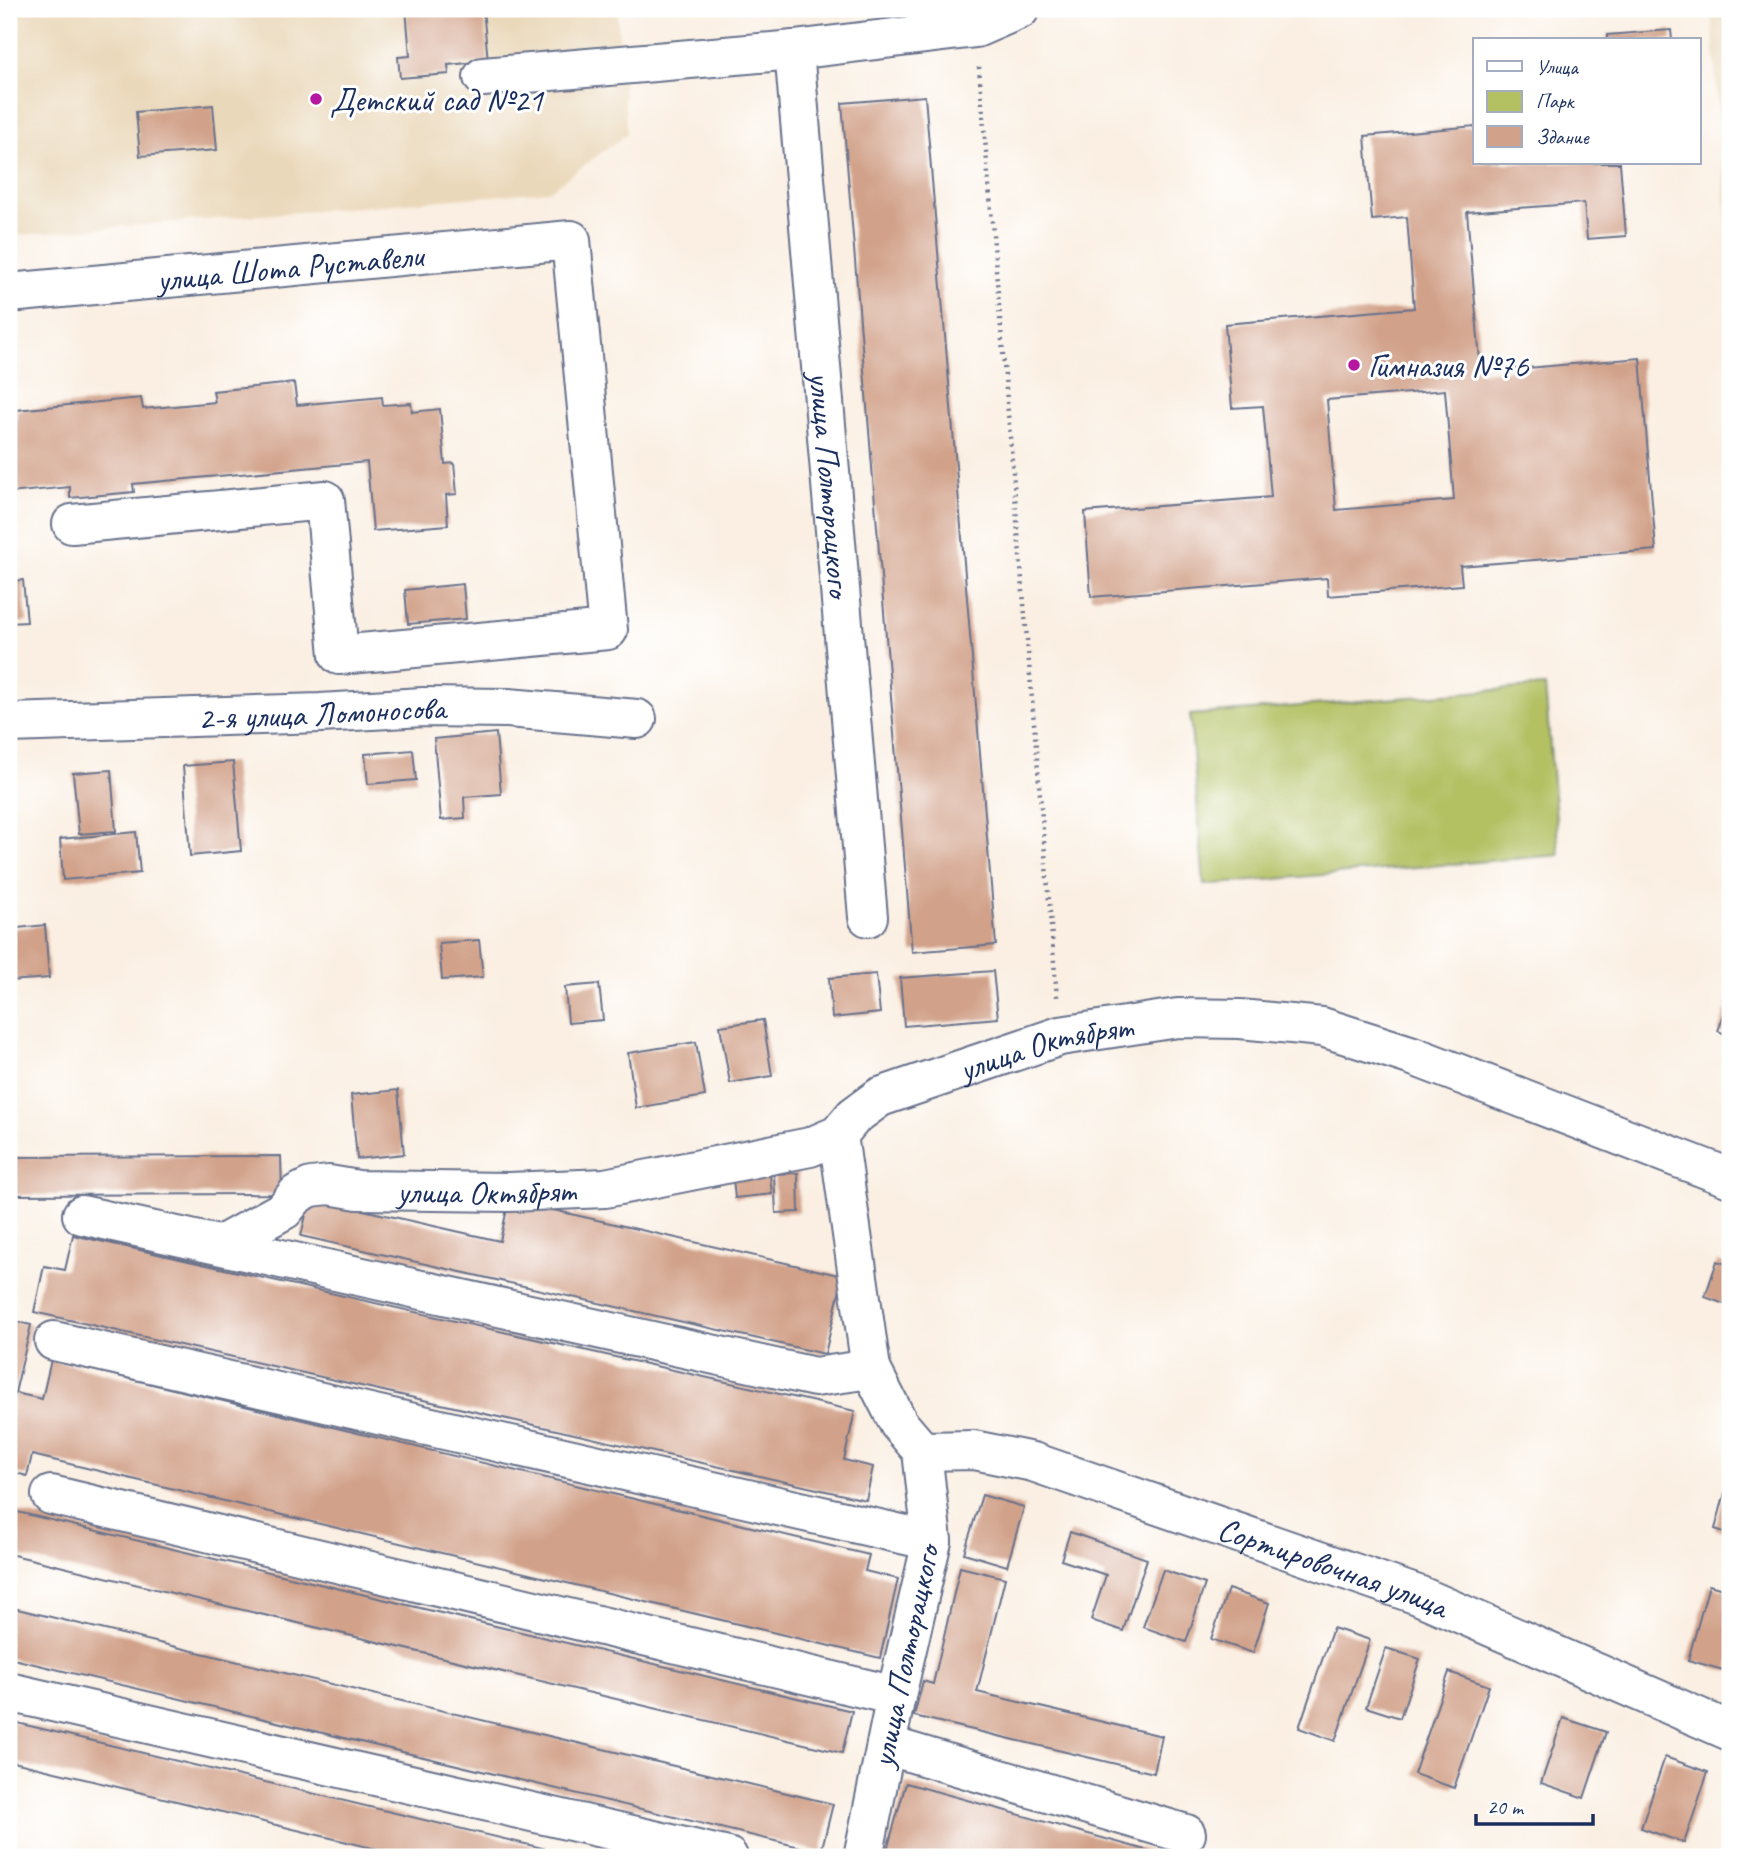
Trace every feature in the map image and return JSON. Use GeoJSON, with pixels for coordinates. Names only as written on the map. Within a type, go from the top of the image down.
{"type":"FeatureCollection","features":[{"type":"Feature","properties":{"kind":"street"},"geometry":{"type":"LineString","coordinates":[[483,76],[794,50],[976,28],[1020,9]]}},
{"type":"Feature","properties":{"kind":"street","name":"улица Полторацкого"},"geometry":{"type":"LineString","coordinates":[[794,50],[868,916]]}},
{"type":"Feature","properties":{"kind":"street","name":"улица Шота Руставели"},"geometry":{"type":"LineString","coordinates":[[9,293],[571,240],[608,630],[339,656],[325,500],[72,524]]}},
{"type":"Feature","properties":{"kind":"street","name":"2-я улица Ломоносова"},"geometry":{"type":"LineString","coordinates":[[9,723],[423,707],[508,708],[637,719]]}},
{"type":"Feature","properties":{"kind":"street","name":"улица Октябрят"},"geometry":{"type":"LineString","coordinates":[[220,1245],[284,1210],[297,1195],[311,1187],[329,1185],[358,1190],[509,1192],[606,1188],[810,1147],[838,1135],[855,1116],[880,1097],[1060,1036],[1178,1018],[1240,1019],[1322,1027],[1413,1056],[1730,1178]]}},
{"type":"Feature","properties":{"kind":"street"},"geometry":{"type":"LineString","coordinates":[[838,1135],[871,1369],[899,1424],[922,1451]]}},
{"type":"Feature","properties":{"kind":"street"},"geometry":{"type":"LineString","coordinates":[[82,1215],[815,1377],[844,1375],[871,1369]]}},
{"type":"Feature","properties":{"kind":"street"},"geometry":{"type":"LineString","coordinates":[[54,1340],[932,1541]]}},
{"type":"Feature","properties":{"kind":"street","name":"Сортировочная улица"},"geometry":{"type":"LineString","coordinates":[[922,1451],[974,1450],[1033,1462],[1418,1595],[1730,1731]]}},
{"type":"Feature","properties":{"kind":"street","name":"улица Полторацкого"},"geometry":{"type":"LineString","coordinates":[[863,1857],[896,1696],[932,1541],[922,1451]]}},
{"type":"Feature","properties":{"kind":"street"},"geometry":{"type":"LineString","coordinates":[[51,1495],[896,1696]]}},
{"type":"Feature","properties":{"kind":"street"},"geometry":{"type":"LineString","coordinates":[[9,1692],[728,1857]]}},
{"type":"Feature","properties":{"kind":"street"},"geometry":{"type":"LineString","coordinates":[[886,1745],[1186,1834]]}},
{"type":"Feature","properties":{"kind":"path"},"geometry":{"type":"LineString","coordinates":[[976,28],[1060,1036]]}},
{"type":"Feature","properties":{"kind":"shaded area","name":"Детский сад №21"},"geometry":{"type":"Polygon","coordinates":[[[9,9],[617,9],[627,134],[549,191],[9,236],[9,9]]]}},
{"type":"Feature","properties":{"kind":"shaded area"},"geometry":{"type":"Polygon","coordinates":[[[1711,9],[1730,9],[1730,272],[1711,9]]]}},
{"type":"Feature","properties":{"kind":"green space"},"geometry":{"type":"Polygon","coordinates":[[[1545,686],[1559,855],[1204,885],[1190,715],[1545,686]]]}},
{"type":"Feature","properties":{"kind":"building"},"geometry":{"type":"Polygon","coordinates":[[[406,9],[483,9],[488,61],[448,65],[449,74],[400,78],[398,57],[410,56],[406,9]]]}},
{"type":"Feature","properties":{"kind":"building"},"geometry":{"type":"Polygon","coordinates":[[[1671,30],[1672,38],[1607,38],[1607,35],[1671,30]]]}},
{"type":"Feature","properties":{"kind":"building"},"geometry":{"type":"Polygon","coordinates":[[[925,96],[996,945],[912,952],[842,103],[925,96]]]}},
{"type":"Feature","properties":{"kind":"building"},"geometry":{"type":"Polygon","coordinates":[[[213,105],[217,150],[140,156],[136,112],[213,105]]]}},
{"type":"Feature","properties":{"kind":"building","name":"Гимназия №76"},"geometry":{"type":"Polygon","coordinates":[[[1473,126],[1473,164],[1620,164],[1626,236],[1587,239],[1584,203],[1467,212],[1481,372],[1640,358],[1656,550],[1460,566],[1462,585],[1328,596],[1327,578],[1091,597],[1085,512],[1271,497],[1263,406],[1232,408],[1225,324],[1414,308],[1407,217],[1372,220],[1365,136],[1473,126]],[[1445,390],[1327,400],[1336,510],[1454,500],[1445,390]]]}},
{"type":"Feature","properties":{"kind":"building"},"geometry":{"type":"Polygon","coordinates":[[[294,383],[297,405],[382,397],[383,405],[411,403],[412,412],[440,409],[445,464],[454,463],[457,494],[446,495],[448,525],[373,531],[367,462],[133,484],[134,492],[70,498],[70,487],[9,493],[9,425],[17,424],[16,410],[141,398],[143,409],[215,402],[213,391],[294,383]]]}},
{"type":"Feature","properties":{"kind":"building"},"geometry":{"type":"Polygon","coordinates":[[[23,580],[27,622],[9,623],[9,581],[23,580]]]}},
{"type":"Feature","properties":{"kind":"building"},"geometry":{"type":"Polygon","coordinates":[[[463,584],[466,619],[408,624],[405,590],[463,584]]]}},
{"type":"Feature","properties":{"kind":"building"},"geometry":{"type":"Polygon","coordinates":[[[9,625],[14,668],[9,669],[9,625]]]}},
{"type":"Feature","properties":{"kind":"building"},"geometry":{"type":"Polygon","coordinates":[[[496,733],[501,794],[464,797],[465,818],[441,820],[434,739],[496,733]]]}},
{"type":"Feature","properties":{"kind":"building"},"geometry":{"type":"Polygon","coordinates":[[[413,750],[416,780],[368,784],[365,754],[413,750]]]}},
{"type":"Feature","properties":{"kind":"building"},"geometry":{"type":"Polygon","coordinates":[[[233,762],[241,851],[190,856],[183,766],[233,762]]]}},
{"type":"Feature","properties":{"kind":"building"},"geometry":{"type":"Polygon","coordinates":[[[111,770],[116,831],[79,834],[73,773],[111,770]]]}},
{"type":"Feature","properties":{"kind":"building"},"geometry":{"type":"Polygon","coordinates":[[[136,832],[140,873],[63,880],[60,839],[136,832]]]}},
{"type":"Feature","properties":{"kind":"building"},"geometry":{"type":"Polygon","coordinates":[[[45,925],[49,978],[9,981],[9,929],[45,925]]]}},
{"type":"Feature","properties":{"kind":"building"},"geometry":{"type":"Polygon","coordinates":[[[479,940],[483,977],[442,980],[439,943],[479,940]]]}},
{"type":"Feature","properties":{"kind":"building"},"geometry":{"type":"Polygon","coordinates":[[[993,971],[998,1018],[904,1026],[900,978],[993,971]]]}},
{"type":"Feature","properties":{"kind":"building"},"geometry":{"type":"Polygon","coordinates":[[[876,974],[880,1013],[832,1018],[829,978],[876,974]]]}},
{"type":"Feature","properties":{"kind":"building"},"geometry":{"type":"Polygon","coordinates":[[[599,984],[603,1020],[568,1023],[565,987],[599,984]]]}},
{"type":"Feature","properties":{"kind":"building"},"geometry":{"type":"Polygon","coordinates":[[[1730,998],[1730,1036],[1718,1031],[1730,998]]]}},
{"type":"Feature","properties":{"kind":"building"},"geometry":{"type":"Polygon","coordinates":[[[763,1020],[772,1076],[730,1083],[720,1026],[763,1020]]]}},
{"type":"Feature","properties":{"kind":"building"},"geometry":{"type":"Polygon","coordinates":[[[696,1042],[705,1096],[636,1108],[628,1053],[696,1042]]]}},
{"type":"Feature","properties":{"kind":"building"},"geometry":{"type":"Polygon","coordinates":[[[398,1090],[404,1154],[357,1159],[351,1095],[398,1090]]]}},
{"type":"Feature","properties":{"kind":"building"},"geometry":{"type":"Polygon","coordinates":[[[281,1156],[282,1194],[9,1195],[9,1157],[281,1156]]]}},
{"type":"Feature","properties":{"kind":"building"},"geometry":{"type":"Polygon","coordinates":[[[798,1173],[799,1212],[776,1213],[774,1174],[798,1173]]]}},
{"type":"Feature","properties":{"kind":"building"},"geometry":{"type":"Polygon","coordinates":[[[770,1175],[772,1194],[735,1198],[733,1178],[770,1175]]]}},
{"type":"Feature","properties":{"kind":"building"},"geometry":{"type":"Polygon","coordinates":[[[310,1198],[500,1241],[509,1200],[843,1276],[825,1354],[301,1236],[310,1198]]]}},
{"type":"Feature","properties":{"kind":"building"},"geometry":{"type":"Polygon","coordinates":[[[73,1235],[855,1411],[844,1460],[873,1467],[866,1500],[34,1312],[44,1266],[65,1270],[73,1235]]]}},
{"type":"Feature","properties":{"kind":"building"},"geometry":{"type":"Polygon","coordinates":[[[1717,1261],[1730,1265],[1730,1306],[1705,1297],[1717,1261]]]}},
{"type":"Feature","properties":{"kind":"building"},"geometry":{"type":"Polygon","coordinates":[[[9,1320],[31,1325],[15,1393],[9,1392],[9,1320]]]}},
{"type":"Feature","properties":{"kind":"building"},"geometry":{"type":"Polygon","coordinates":[[[51,1360],[869,1555],[865,1571],[898,1579],[880,1658],[32,1455],[27,1476],[9,1471],[9,1419],[15,1393],[42,1399],[51,1360]]]}},
{"type":"Feature","properties":{"kind":"building"},"geometry":{"type":"Polygon","coordinates":[[[1730,1478],[1730,1534],[1715,1529],[1730,1478]]]}},
{"type":"Feature","properties":{"kind":"building"},"geometry":{"type":"Polygon","coordinates":[[[982,1495],[1024,1507],[1007,1566],[964,1553],[982,1495]]]}},
{"type":"Feature","properties":{"kind":"building"},"geometry":{"type":"Polygon","coordinates":[[[9,1510],[852,1711],[842,1753],[9,1554],[9,1510]]]}},
{"type":"Feature","properties":{"kind":"building"},"geometry":{"type":"Polygon","coordinates":[[[1070,1532],[1147,1559],[1123,1631],[1091,1620],[1106,1575],[1061,1560],[1070,1532]]]}},
{"type":"Feature","properties":{"kind":"building"},"geometry":{"type":"Polygon","coordinates":[[[960,1567],[1005,1578],[977,1692],[1162,1736],[1154,1773],[914,1716],[923,1681],[933,1684],[960,1567]]]}},
{"type":"Feature","properties":{"kind":"building"},"geometry":{"type":"Polygon","coordinates":[[[1163,1570],[1205,1584],[1186,1642],[1143,1627],[1163,1570]]]}},
{"type":"Feature","properties":{"kind":"building"},"geometry":{"type":"Polygon","coordinates":[[[1709,1585],[1730,1591],[1730,1672],[1688,1660],[1709,1585]]]}},
{"type":"Feature","properties":{"kind":"building"},"geometry":{"type":"Polygon","coordinates":[[[1228,1589],[1269,1603],[1253,1653],[1211,1639],[1228,1589]]]}},
{"type":"Feature","properties":{"kind":"building"},"geometry":{"type":"Polygon","coordinates":[[[9,1607],[833,1804],[821,1852],[9,1658],[9,1607]]]}},
{"type":"Feature","properties":{"kind":"building"},"geometry":{"type":"Polygon","coordinates":[[[1333,1628],[1370,1640],[1335,1741],[1299,1728],[1333,1628]]]}},
{"type":"Feature","properties":{"kind":"building"},"geometry":{"type":"Polygon","coordinates":[[[1386,1648],[1420,1659],[1400,1718],[1366,1707],[1386,1648]]]}},
{"type":"Feature","properties":{"kind":"building"},"geometry":{"type":"Polygon","coordinates":[[[1449,1672],[1489,1686],[1454,1788],[1414,1774],[1449,1672]]]}},
{"type":"Feature","properties":{"kind":"building"},"geometry":{"type":"Polygon","coordinates":[[[1563,1718],[1606,1732],[1584,1798],[1541,1783],[1563,1718]]]}},
{"type":"Feature","properties":{"kind":"building"},"geometry":{"type":"Polygon","coordinates":[[[9,1721],[576,1857],[410,1857],[9,1761],[9,1721]]]}},
{"type":"Feature","properties":{"kind":"building"},"geometry":{"type":"Polygon","coordinates":[[[1665,1757],[1708,1772],[1684,1843],[1641,1828],[1665,1757]]]}},
{"type":"Feature","properties":{"kind":"building"},"geometry":{"type":"Polygon","coordinates":[[[906,1783],[1167,1856],[1167,1857],[885,1857],[906,1783]]]}},
{"type":"Feature","properties":{"kind":"place","name":"Детский сад №21"},"geometry":{"type":"Point","coordinates":[316,99]}},
{"type":"Feature","properties":{"kind":"place","name":"Гимназия №76"},"geometry":{"type":"Point","coordinates":[1354,365]}}]}
